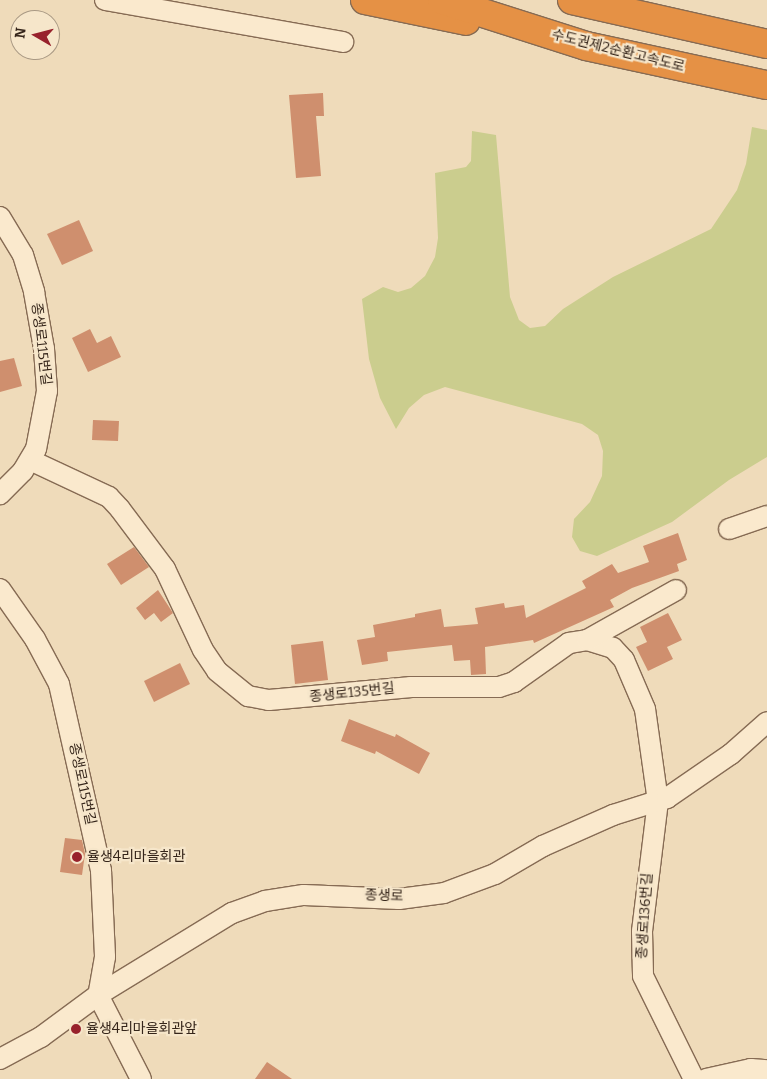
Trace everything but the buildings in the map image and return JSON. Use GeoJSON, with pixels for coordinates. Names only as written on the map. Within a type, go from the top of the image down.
{"type":"FeatureCollection","features":[{"type":"Feature","properties":{"kind":"highway"},"geometry":{"type":"LineString","coordinates":[[365,0],[586,46]]}},
{"type":"Feature","properties":{"kind":"highway","name":"수도권제2순환고속도로"},"geometry":{"type":"LineString","coordinates":[[442,0],[586,46],[767,85]]}},
{"type":"Feature","properties":{"kind":"highway"},"geometry":{"type":"LineString","coordinates":[[572,0],[767,44]]}},
{"type":"Feature","properties":{"kind":"highway"},"geometry":{"type":"LineString","coordinates":[[628,0],[718,34]]}},
{"type":"Feature","properties":{"kind":"street"},"geometry":{"type":"LineString","coordinates":[[105,0],[343,42]]}},
{"type":"Feature","properties":{"kind":"street","name":"종생로115번길"},"geometry":{"type":"LineString","coordinates":[[0,217],[23,255],[34,292],[44,349],[47,391],[44,421],[30,460],[23,472],[0,494]]}},
{"type":"Feature","properties":{"kind":"street","name":"종생로135번길"},"geometry":{"type":"LineString","coordinates":[[30,460],[94,489],[114,503],[165,569],[200,643],[217,671],[230,685],[248,696],[269,700],[411,687],[499,687],[514,682],[569,644],[587,640],[676,590]]}},
{"type":"Feature","properties":{"kind":"street"},"geometry":{"type":"LineString","coordinates":[[729,529],[767,516]]}},
{"type":"Feature","properties":{"kind":"street","name":"종생로115번길"},"geometry":{"type":"LineString","coordinates":[[0,590],[49,661],[67,716],[101,871],[105,957],[98,995]]}},
{"type":"Feature","properties":{"kind":"street"},"geometry":{"type":"LineString","coordinates":[[587,640],[613,648],[624,660],[638,686],[645,710],[658,801]]}},
{"type":"Feature","properties":{"kind":"street","name":"종생로"},"geometry":{"type":"LineString","coordinates":[[0,1059],[42,1037],[98,995],[232,913],[265,901],[304,894],[399,899],[444,893],[495,874],[543,846],[613,815],[667,798],[731,754],[767,722]]}},
{"type":"Feature","properties":{"kind":"street","name":"종생로136번길"},"geometry":{"type":"LineString","coordinates":[[658,801],[640,956],[649,994],[694,1079]]}},
{"type":"Feature","properties":{"kind":"street"},"geometry":{"type":"LineString","coordinates":[[98,995],[141,1079]]}},
{"type":"Feature","properties":{"kind":"street"},"geometry":{"type":"LineString","coordinates":[[706,1079],[751,1069],[767,1070]]}},
{"type":"Feature","properties":{"kind":"green space"},"geometry":{"type":"Polygon","coordinates":[[[752,127],[767,130],[767,457],[729,480],[672,522],[597,556],[580,551],[572,537],[574,519],[590,502],[602,476],[603,451],[598,435],[582,424],[445,387],[424,395],[409,408],[396,429],[380,398],[369,359],[362,299],[383,287],[398,292],[411,288],[425,276],[435,257],[438,238],[435,173],[466,167],[471,161],[472,131],[496,135],[510,297],[519,320],[530,328],[545,326],[563,309],[613,277],[711,229],[737,190],[746,164],[752,127]]]}},
{"type":"Feature","properties":{"kind":"place","name":"율생4리마을회관"},"geometry":{"type":"Point","coordinates":[77,857]}},
{"type":"Feature","properties":{"kind":"place","name":"율생4리마을회관앞"},"geometry":{"type":"Point","coordinates":[76,1029]}}]}
